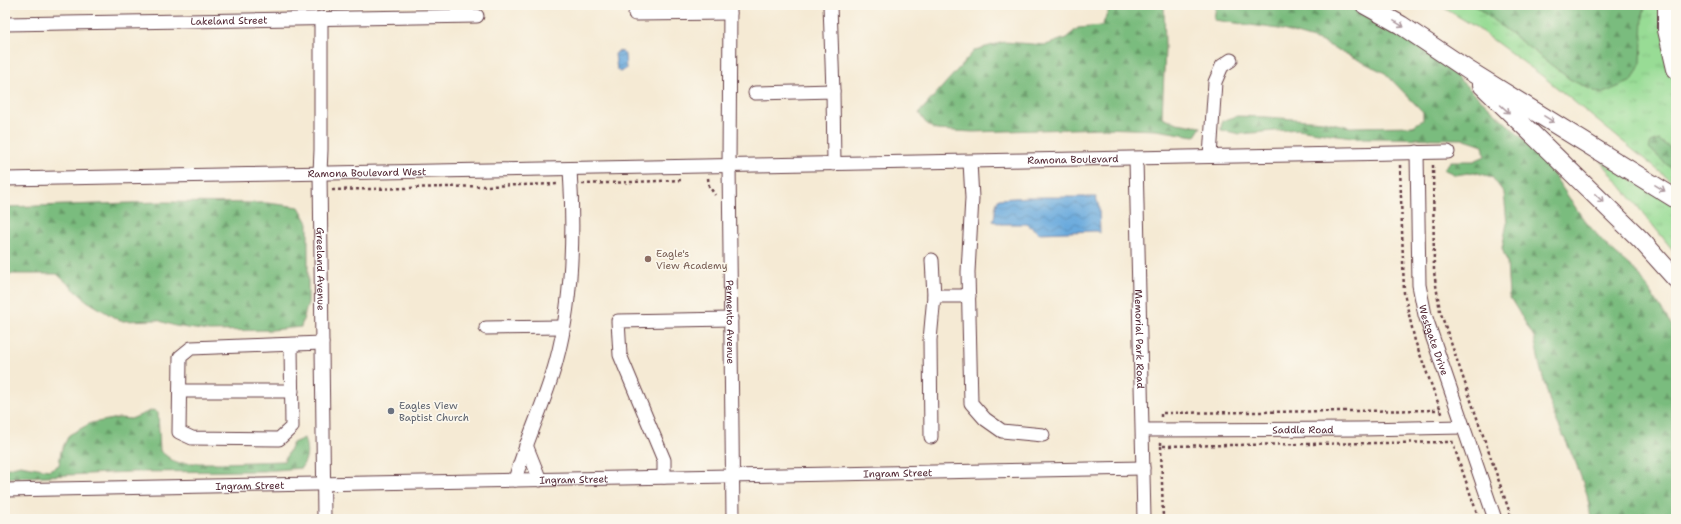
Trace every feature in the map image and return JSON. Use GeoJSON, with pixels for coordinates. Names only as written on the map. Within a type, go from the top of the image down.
{"type":"FeatureCollection","features":[{"type":"Feature","properties":{"kind":"highway"},"geometry":{"type":"LineString","coordinates":[[1365,5],[1401,25],[1468,70],[1676,198]]}},
{"type":"Feature","properties":{"kind":"highway"},"geometry":{"type":"LineString","coordinates":[[1667,5],[1667,30],[1676,69]]}},
{"type":"Feature","properties":{"kind":"highway"},"geometry":{"type":"LineString","coordinates":[[1468,70],[1501,106],[1531,132],[1641,240],[1676,279]]}},
{"type":"Feature","properties":{"kind":"street"},"geometry":{"type":"LineString","coordinates":[[830,5],[834,164]]}},
{"type":"Feature","properties":{"kind":"street"},"geometry":{"type":"LineString","coordinates":[[635,14],[730,9]]}},
{"type":"Feature","properties":{"kind":"street","name":"Permento Avenue"},"geometry":{"type":"LineString","coordinates":[[730,9],[729,166],[733,519]]}},
{"type":"Feature","properties":{"kind":"street","name":"Lakeland Street"},"geometry":{"type":"LineString","coordinates":[[5,24],[477,16]]}},
{"type":"Feature","properties":{"kind":"street","name":"Greeland Avenue"},"geometry":{"type":"LineString","coordinates":[[321,18],[320,190],[324,519]]}},
{"type":"Feature","properties":{"kind":"street"},"geometry":{"type":"LineString","coordinates":[[1210,156],[1215,82],[1222,66],[1231,60]]}},
{"type":"Feature","properties":{"kind":"street"},"geometry":{"type":"LineString","coordinates":[[755,93],[833,91]]}},
{"type":"Feature","properties":{"kind":"street","name":"Westgate Drive"},"geometry":{"type":"LineString","coordinates":[[1417,152],[1419,285],[1425,315],[1495,519]]}},
{"type":"Feature","properties":{"kind":"street","name":"Ramona Boulevard"},"geometry":{"type":"LineString","coordinates":[[729,166],[1448,152]]}},
{"type":"Feature","properties":{"kind":"street","name":"Memorial Park Road"},"geometry":{"type":"LineString","coordinates":[[1136,159],[1144,519]]}},
{"type":"Feature","properties":{"kind":"street"},"geometry":{"type":"LineString","coordinates":[[970,162],[972,198],[968,272],[971,403],[985,419],[1002,431],[1043,435]]}},
{"type":"Feature","properties":{"kind":"street","name":"Ramona Boulevard West"},"geometry":{"type":"LineString","coordinates":[[5,179],[729,166]]}},
{"type":"Feature","properties":{"kind":"street"},"geometry":{"type":"LineString","coordinates":[[515,480],[526,444],[542,406],[556,362],[563,327],[570,268],[570,168]]}},
{"type":"Feature","properties":{"kind":"street"},"geometry":{"type":"LineString","coordinates":[[931,437],[930,340],[934,296],[932,260]]}},
{"type":"Feature","properties":{"kind":"street"},"geometry":{"type":"LineString","coordinates":[[934,296],[969,296]]}},
{"type":"Feature","properties":{"kind":"street"},"geometry":{"type":"LineString","coordinates":[[664,476],[664,460],[620,355],[618,321],[731,319]]}},
{"type":"Feature","properties":{"kind":"street"},"geometry":{"type":"LineString","coordinates":[[486,328],[563,327]]}},
{"type":"Feature","properties":{"kind":"street"},"geometry":{"type":"LineString","coordinates":[[291,344],[292,427],[279,439],[192,438],[179,432],[180,357],[191,348],[291,344],[322,343]]}},
{"type":"Feature","properties":{"kind":"street"},"geometry":{"type":"LineString","coordinates":[[180,391],[292,391]]}},
{"type":"Feature","properties":{"kind":"street","name":"Saddle Road"},"geometry":{"type":"LineString","coordinates":[[1143,430],[1463,427]]}},
{"type":"Feature","properties":{"kind":"street"},"geometry":{"type":"LineString","coordinates":[[526,444],[540,480]]}},
{"type":"Feature","properties":{"kind":"street","name":"Ingram Street"},"geometry":{"type":"LineString","coordinates":[[5,490],[324,485],[664,476],[1143,468]]}},
{"type":"Feature","properties":{"kind":"path"},"geometry":{"type":"LineString","coordinates":[[1433,152],[1434,272],[1440,311],[1512,519]]}},
{"type":"Feature","properties":{"kind":"path"},"geometry":{"type":"LineString","coordinates":[[702,177],[708,177],[709,186],[715,193],[715,198]]}},
{"type":"Feature","properties":{"kind":"path"},"geometry":{"type":"LineString","coordinates":[[320,190],[666,182],[687,179]]}},
{"type":"Feature","properties":{"kind":"path"},"geometry":{"type":"LineString","coordinates":[[1162,446],[1163,519]]}},
{"type":"Feature","properties":{"kind":"green space"},"geometry":{"type":"Polygon","coordinates":[[[1111,5],[1164,5],[1165,48],[1162,117],[1177,123],[1201,127],[1195,136],[1156,130],[1104,128],[973,132],[936,130],[925,122],[919,113],[975,50],[1004,42],[1046,45],[1066,38],[1078,28],[1102,26],[1111,5]]]}},
{"type":"Feature","properties":{"kind":"green space"},"geometry":{"type":"Polygon","coordinates":[[[1216,5],[1360,5],[1429,51],[1522,138],[1553,174],[1584,220],[1609,248],[1638,273],[1676,332],[1676,519],[1591,519],[1587,494],[1576,463],[1553,413],[1540,367],[1534,337],[1509,296],[1507,262],[1502,248],[1507,223],[1504,193],[1492,177],[1474,172],[1456,175],[1443,169],[1451,161],[1474,161],[1485,156],[1483,145],[1465,139],[1358,138],[1298,129],[1240,134],[1221,130],[1222,121],[1237,116],[1323,121],[1350,127],[1413,126],[1423,120],[1423,112],[1385,73],[1320,41],[1279,29],[1214,20],[1216,5]]]}},
{"type":"Feature","properties":{"kind":"green space"},"geometry":{"type":"Polygon","coordinates":[[[1439,5],[1474,5],[1571,80],[1601,94],[1643,16],[1645,5],[1664,5],[1669,62],[1676,82],[1676,152],[1659,140],[1649,148],[1676,173],[1676,185],[1545,78],[1474,26],[1439,5]]]}},
{"type":"Feature","properties":{"kind":"green space"},"geometry":{"type":"Polygon","coordinates":[[[1474,5],[1645,5],[1643,16],[1641,63],[1632,81],[1601,94],[1571,80],[1474,5]]]}},
{"type":"Feature","properties":{"kind":"green space"},"geometry":{"type":"Polygon","coordinates":[[[1659,140],[1676,152],[1676,173],[1649,148],[1651,143],[1659,140]]]}},
{"type":"Feature","properties":{"kind":"green space"},"geometry":{"type":"Polygon","coordinates":[[[1601,161],[1676,206],[1676,254],[1601,161]]]}},
{"type":"Feature","properties":{"kind":"green space"},"geometry":{"type":"Polygon","coordinates":[[[161,202],[267,203],[299,207],[308,223],[308,303],[301,327],[272,330],[209,331],[175,326],[157,320],[120,321],[87,301],[57,274],[5,274],[5,207],[161,202]]]}},
{"type":"Feature","properties":{"kind":"green space"},"geometry":{"type":"Polygon","coordinates":[[[153,410],[158,413],[160,451],[176,463],[284,461],[293,443],[304,438],[307,450],[305,461],[301,468],[263,471],[130,472],[5,478],[5,469],[20,465],[49,470],[59,465],[61,451],[69,435],[91,423],[119,418],[131,419],[153,410]]]}},
{"type":"Feature","properties":{"kind":"water"},"geometry":{"type":"Polygon","coordinates":[[[618,51],[623,52],[625,55],[626,69],[620,72],[617,70],[615,54],[618,51]]]}},
{"type":"Feature","properties":{"kind":"water"},"geometry":{"type":"Polygon","coordinates":[[[1029,197],[1096,197],[1099,207],[1100,233],[1096,231],[1039,233],[1027,224],[1001,224],[993,221],[996,204],[999,199],[1029,197]]]}},
{"type":"Feature","properties":{"kind":"place","name":"Eagle's View Academy"},"geometry":{"type":"Point","coordinates":[648,259]}},
{"type":"Feature","properties":{"kind":"place","name":"Eagles View Baptist Church"},"geometry":{"type":"Point","coordinates":[391,411]}}]}
